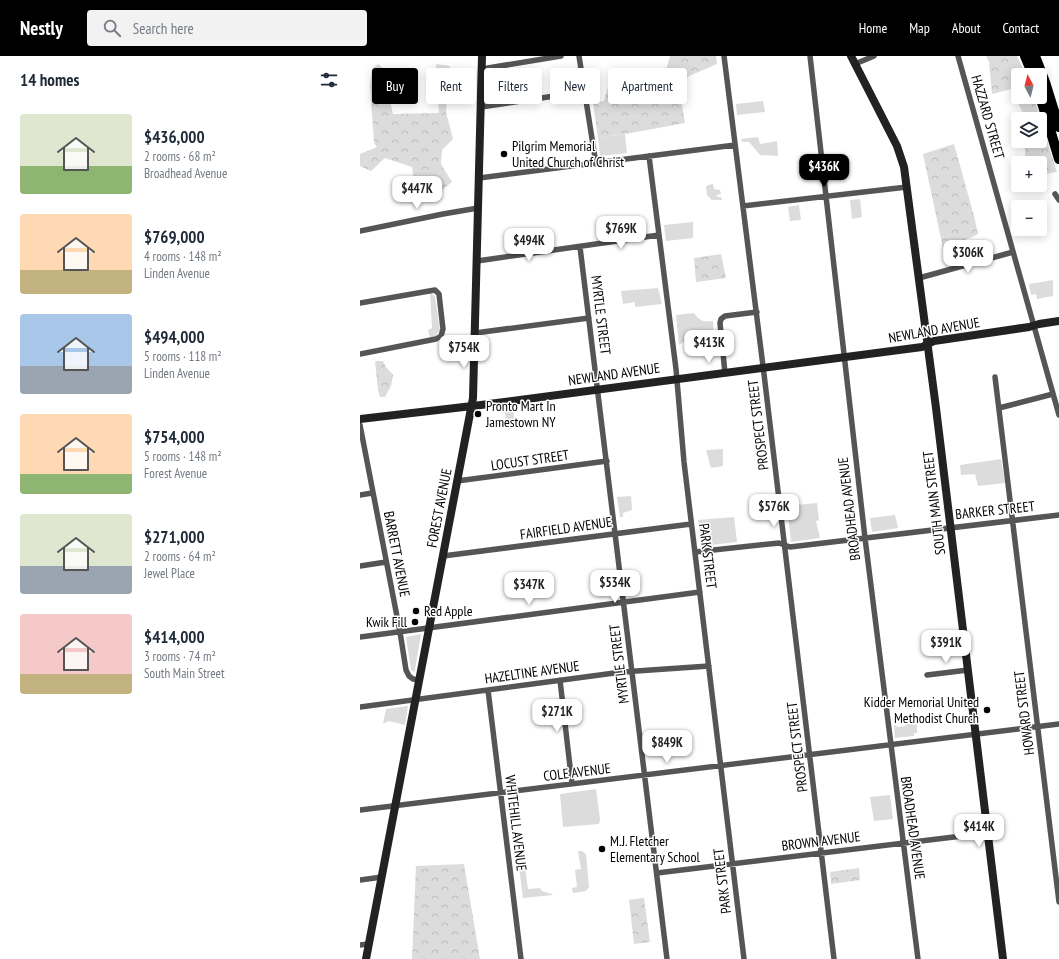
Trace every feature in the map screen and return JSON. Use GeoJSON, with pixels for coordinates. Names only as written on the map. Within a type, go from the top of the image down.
{"type":"FeatureCollection","features":[{"type":"Feature","properties":{"kind":"highway"},"geometry":{"type":"LineString","coordinates":[[1025,56],[1030,68]]}},
{"type":"Feature","properties":{"kind":"highway"},"geometry":{"type":"LineString","coordinates":[[1037,58],[1059,127]]}},
{"type":"Feature","properties":{"kind":"highway"},"geometry":{"type":"LineString","coordinates":[[1042,104],[1059,159]]}},
{"type":"Feature","properties":{"kind":"street","name":"FOREST AVENUE"},"geometry":{"type":"LineString","coordinates":[[366,959],[364,945],[382,877],[472,406],[482,56]]}},
{"type":"Feature","properties":{"kind":"street"},"geometry":{"type":"LineString","coordinates":[[482,69],[561,56]]}},
{"type":"Feature","properties":{"kind":"street"},"geometry":{"type":"LineString","coordinates":[[579,56],[596,164]]}},
{"type":"Feature","properties":{"kind":"street","name":"PROSPECT STREET"},"geometry":{"type":"LineString","coordinates":[[724,56],[764,368],[834,959]]}},
{"type":"Feature","properties":{"kind":"street","name":"BROADHEAD AVENUE"},"geometry":{"type":"LineString","coordinates":[[810,56],[865,538],[918,959]]}},
{"type":"Feature","properties":{"kind":"street","name":"SOUTH MAIN STREET"},"geometry":{"type":"LineString","coordinates":[[851,56],[899,153],[904,167],[928,344],[1003,959]]}},
{"type":"Feature","properties":{"kind":"street"},"geometry":{"type":"LineString","coordinates":[[855,64],[874,56]]}},
{"type":"Feature","properties":{"kind":"street","name":"HAZZARD STREET"},"geometry":{"type":"LineString","coordinates":[[958,56],[1059,415]]}},
{"type":"Feature","properties":{"kind":"street"},"geometry":{"type":"LineString","coordinates":[[481,107],[550,97]]}},
{"type":"Feature","properties":{"kind":"street"},"geometry":{"type":"LineString","coordinates":[[479,178],[735,145]]}},
{"type":"Feature","properties":{"kind":"street","name":"PARK STREET"},"geometry":{"type":"LineString","coordinates":[[649,156],[744,959]]}},
{"type":"Feature","properties":{"kind":"street"},"geometry":{"type":"LineString","coordinates":[[744,206],[907,187]]}},
{"type":"Feature","properties":{"kind":"street"},"geometry":{"type":"LineString","coordinates":[[1055,194],[1059,200]]}},
{"type":"Feature","properties":{"kind":"street"},"geometry":{"type":"LineString","coordinates":[[360,231],[478,208]]}},
{"type":"Feature","properties":{"kind":"street"},"geometry":{"type":"LineString","coordinates":[[477,260],[659,235]]}},
{"type":"Feature","properties":{"kind":"street","name":"MYRTLE STREET"},"geometry":{"type":"LineString","coordinates":[[580,247],[667,959]]}},
{"type":"Feature","properties":{"kind":"street"},"geometry":{"type":"LineString","coordinates":[[919,278],[1014,252]]}},
{"type":"Feature","properties":{"kind":"street"},"geometry":{"type":"LineString","coordinates":[[360,304],[430,290],[436,291],[439,296],[443,329],[440,337],[436,339],[360,354]]}},
{"type":"Feature","properties":{"kind":"street"},"geometry":{"type":"LineString","coordinates":[[725,373],[720,323],[721,319],[725,316],[757,312]]}},
{"type":"Feature","properties":{"kind":"street"},"geometry":{"type":"LineString","coordinates":[[475,333],[589,318]]}},
{"type":"Feature","properties":{"kind":"street","name":"NEWLAND AVENUE"},"geometry":{"type":"LineString","coordinates":[[360,419],[472,406],[922,347],[934,341],[1059,321]]}},
{"type":"Feature","properties":{"kind":"street","name":"HOWARD STREET"},"geometry":{"type":"LineString","coordinates":[[995,377],[1059,902]]}},
{"type":"Feature","properties":{"kind":"street"},"geometry":{"type":"LineString","coordinates":[[998,408],[1053,394]]}},
{"type":"Feature","properties":{"kind":"street","name":"BARRETT AVENUE"},"geometry":{"type":"LineString","coordinates":[[360,425],[406,670],[409,676],[413,679],[419,680]]}},
{"type":"Feature","properties":{"kind":"street","name":"LOCUST STREET"},"geometry":{"type":"LineString","coordinates":[[457,481],[607,461]]}},
{"type":"Feature","properties":{"kind":"street"},"geometry":{"type":"LineString","coordinates":[[360,495],[372,493]]}},
{"type":"Feature","properties":{"kind":"street","name":"BARKER STREET"},"geometry":{"type":"LineString","coordinates":[[695,552],[779,543],[790,547],[1059,515]]}},
{"type":"Feature","properties":{"kind":"street","name":"FAIRFIELD AVENUE"},"geometry":{"type":"LineString","coordinates":[[443,556],[692,524]]}},
{"type":"Feature","properties":{"kind":"street"},"geometry":{"type":"LineString","coordinates":[[360,566],[386,562]]}},
{"type":"Feature","properties":{"kind":"street"},"geometry":{"type":"LineString","coordinates":[[360,637],[700,592]]}},
{"type":"Feature","properties":{"kind":"street","name":"HAZELTINE AVENUE"},"geometry":{"type":"LineString","coordinates":[[360,707],[632,671],[709,666]]}},
{"type":"Feature","properties":{"kind":"street"},"geometry":{"type":"LineString","coordinates":[[927,675],[968,670]]}},
{"type":"Feature","properties":{"kind":"street"},"geometry":{"type":"LineString","coordinates":[[560,680],[572,784]]}},
{"type":"Feature","properties":{"kind":"street","name":"WHITEHILL AVENUE"},"geometry":{"type":"LineString","coordinates":[[488,690],[521,959]]}},
{"type":"Feature","properties":{"kind":"street","name":"COLE AVENUE"},"geometry":{"type":"LineString","coordinates":[[360,810],[500,794],[1059,724]]}},
{"type":"Feature","properties":{"kind":"street","name":"BROWN AVENUE"},"geometry":{"type":"LineString","coordinates":[[657,873],[987,833]]}},
{"type":"Feature","properties":{"kind":"street"},"geometry":{"type":"LineString","coordinates":[[360,880],[382,877]]}},
{"type":"Feature","properties":{"kind":"green space"},"geometry":{"type":"Polygon","coordinates":[[[670,56],[716,56],[717,64],[687,78],[687,68],[666,68],[670,56]]]}},
{"type":"Feature","properties":{"kind":"green space"},"geometry":{"type":"Polygon","coordinates":[[[986,56],[1017,56],[1023,68],[1011,68],[1011,89],[992,94],[989,62],[986,56]]]}},
{"type":"Feature","properties":{"kind":"green space"},"geometry":{"type":"Polygon","coordinates":[[[378,64],[382,68],[373,68],[378,64]]]}},
{"type":"Feature","properties":{"kind":"green space"},"geometry":{"type":"Polygon","coordinates":[[[436,64],[450,66],[450,68],[436,68],[436,64]]]}},
{"type":"Feature","properties":{"kind":"green space"},"geometry":{"type":"Polygon","coordinates":[[[372,69],[372,104],[391,104],[393,114],[439,113],[438,104],[447,104],[446,112],[453,139],[442,150],[441,164],[452,182],[442,190],[417,204],[412,167],[385,158],[371,171],[360,166],[360,154],[377,147],[374,143],[370,86],[372,69]]]}},
{"type":"Feature","properties":{"kind":"green space"},"geometry":{"type":"Polygon","coordinates":[[[608,87],[608,104],[682,104],[685,123],[598,138],[593,104],[600,104],[600,102],[604,101],[608,87]]]}},
{"type":"Feature","properties":{"kind":"green space"},"geometry":{"type":"Polygon","coordinates":[[[763,101],[765,112],[737,115],[736,104],[763,101]]]}},
{"type":"Feature","properties":{"kind":"green space"},"geometry":{"type":"Polygon","coordinates":[[[1018,104],[1036,104],[1038,112],[1022,112],[1018,104]]]}},
{"type":"Feature","properties":{"kind":"green space"},"geometry":{"type":"Polygon","coordinates":[[[625,134],[627,153],[600,156],[598,138],[625,134]]]}},
{"type":"Feature","properties":{"kind":"green space"},"geometry":{"type":"Polygon","coordinates":[[[758,137],[760,144],[777,141],[778,156],[760,155],[749,142],[742,142],[741,139],[758,137]]]}},
{"type":"Feature","properties":{"kind":"green space"},"geometry":{"type":"Polygon","coordinates":[[[1047,141],[1057,172],[1047,174],[1047,156],[1025,156],[1025,148],[1047,148],[1047,141]]]}},
{"type":"Feature","properties":{"kind":"green space"},"geometry":{"type":"Polygon","coordinates":[[[954,144],[978,234],[943,248],[923,154],[954,144]]]}},
{"type":"Feature","properties":{"kind":"green space"},"geometry":{"type":"Polygon","coordinates":[[[713,184],[714,189],[720,190],[721,194],[717,195],[717,197],[721,197],[722,200],[712,200],[707,195],[706,187],[713,184]]]}},
{"type":"Feature","properties":{"kind":"green space"},"geometry":{"type":"Polygon","coordinates":[[[860,199],[862,217],[852,219],[850,200],[860,199]]]}},
{"type":"Feature","properties":{"kind":"green space"},"geometry":{"type":"Polygon","coordinates":[[[799,205],[801,220],[790,221],[788,207],[799,205]]]}},
{"type":"Feature","properties":{"kind":"green space"},"geometry":{"type":"Polygon","coordinates":[[[693,222],[693,238],[666,241],[664,225],[693,222]]]}},
{"type":"Feature","properties":{"kind":"green space"},"geometry":{"type":"Polygon","coordinates":[[[721,254],[726,278],[696,282],[694,258],[721,254]]]}},
{"type":"Feature","properties":{"kind":"green space"},"geometry":{"type":"Polygon","coordinates":[[[1053,280],[1053,296],[1037,299],[1036,294],[1031,295],[1029,284],[1053,280]]]}},
{"type":"Feature","properties":{"kind":"green space"},"geometry":{"type":"Polygon","coordinates":[[[658,288],[662,304],[635,307],[635,302],[623,304],[621,291],[658,288]]]}},
{"type":"Feature","properties":{"kind":"green space"},"geometry":{"type":"Polygon","coordinates":[[[430,293],[435,296],[440,330],[435,337],[430,338],[428,330],[432,328],[430,293]]]}},
{"type":"Feature","properties":{"kind":"green space"},"geometry":{"type":"Polygon","coordinates":[[[694,313],[702,320],[713,321],[714,336],[700,338],[697,341],[685,341],[679,345],[676,315],[694,313]]]}},
{"type":"Feature","properties":{"kind":"green space"},"geometry":{"type":"Polygon","coordinates":[[[375,361],[383,361],[393,375],[391,386],[385,397],[380,397],[378,390],[375,361]]]}},
{"type":"Feature","properties":{"kind":"green space"},"geometry":{"type":"Polygon","coordinates":[[[513,406],[515,428],[507,429],[505,413],[501,412],[501,408],[513,406]]]}},
{"type":"Feature","properties":{"kind":"green space"},"geometry":{"type":"Polygon","coordinates":[[[723,449],[723,466],[711,468],[706,450],[723,449]]]}},
{"type":"Feature","properties":{"kind":"green space"},"geometry":{"type":"Polygon","coordinates":[[[1001,459],[1005,483],[978,486],[975,474],[961,475],[960,465],[1001,459]]]}},
{"type":"Feature","properties":{"kind":"green space"},"geometry":{"type":"Polygon","coordinates":[[[631,496],[632,510],[623,513],[623,517],[620,517],[617,497],[631,496]]]}},
{"type":"Feature","properties":{"kind":"green space"},"geometry":{"type":"Polygon","coordinates":[[[817,503],[819,520],[816,521],[820,538],[791,542],[787,506],[817,503]]]}},
{"type":"Feature","properties":{"kind":"green space"},"geometry":{"type":"Polygon","coordinates":[[[895,515],[898,528],[872,532],[870,518],[895,515]]]}},
{"type":"Feature","properties":{"kind":"green space"},"geometry":{"type":"Polygon","coordinates":[[[734,517],[737,542],[702,546],[698,520],[734,517]]]}},
{"type":"Feature","properties":{"kind":"green space"},"geometry":{"type":"Polygon","coordinates":[[[421,634],[414,672],[411,670],[406,637],[421,634]]]}},
{"type":"Feature","properties":{"kind":"green space"},"geometry":{"type":"Polygon","coordinates":[[[408,706],[405,725],[389,721],[383,724],[386,709],[408,706]]]}},
{"type":"Feature","properties":{"kind":"green space"},"geometry":{"type":"Polygon","coordinates":[[[917,723],[917,733],[914,733],[914,736],[895,738],[894,725],[898,727],[905,726],[906,724],[917,723]]]}},
{"type":"Feature","properties":{"kind":"green space"},"geometry":{"type":"Polygon","coordinates":[[[596,789],[600,819],[599,824],[563,827],[560,794],[596,789]]]}},
{"type":"Feature","properties":{"kind":"green space"},"geometry":{"type":"Polygon","coordinates":[[[890,795],[893,819],[874,821],[870,797],[890,795]]]}},
{"type":"Feature","properties":{"kind":"green space"},"geometry":{"type":"Polygon","coordinates":[[[518,851],[520,852],[522,860],[526,861],[525,867],[528,889],[540,888],[542,891],[553,895],[523,898],[518,851]]]}},
{"type":"Feature","properties":{"kind":"green space"},"geometry":{"type":"Polygon","coordinates":[[[578,851],[582,851],[586,854],[589,887],[586,891],[573,893],[572,888],[577,887],[575,870],[581,869],[578,851]]]}},
{"type":"Feature","properties":{"kind":"green space"},"geometry":{"type":"Polygon","coordinates":[[[464,864],[480,959],[412,959],[416,866],[464,864]]]}},
{"type":"Feature","properties":{"kind":"green space"},"geometry":{"type":"Polygon","coordinates":[[[859,868],[860,880],[831,884],[830,872],[859,868]]]}},
{"type":"Feature","properties":{"kind":"green space"},"geometry":{"type":"Polygon","coordinates":[[[644,898],[650,942],[634,944],[629,900],[644,898]]]}},
{"type":"Feature","properties":{"kind":"place","name":"Pilgrim Memorial United Church of Christ"},"geometry":{"type":"Point","coordinates":[504,154]}},
{"type":"Feature","properties":{"kind":"place","name":"Pronto Mart In Jamestown NY"},"geometry":{"type":"Point","coordinates":[478,414]}},
{"type":"Feature","properties":{"kind":"place","name":"Red Apple"},"geometry":{"type":"Point","coordinates":[416,611]}},
{"type":"Feature","properties":{"kind":"place","name":"Kwik Fill"},"geometry":{"type":"Point","coordinates":[415,622]}},
{"type":"Feature","properties":{"kind":"place","name":"Kidder Memorial United Methodist Church"},"geometry":{"type":"Point","coordinates":[987,710]}},
{"type":"Feature","properties":{"kind":"place","name":"M.J. Fletcher Elementary School"},"geometry":{"type":"Point","coordinates":[602,849]}}]}
